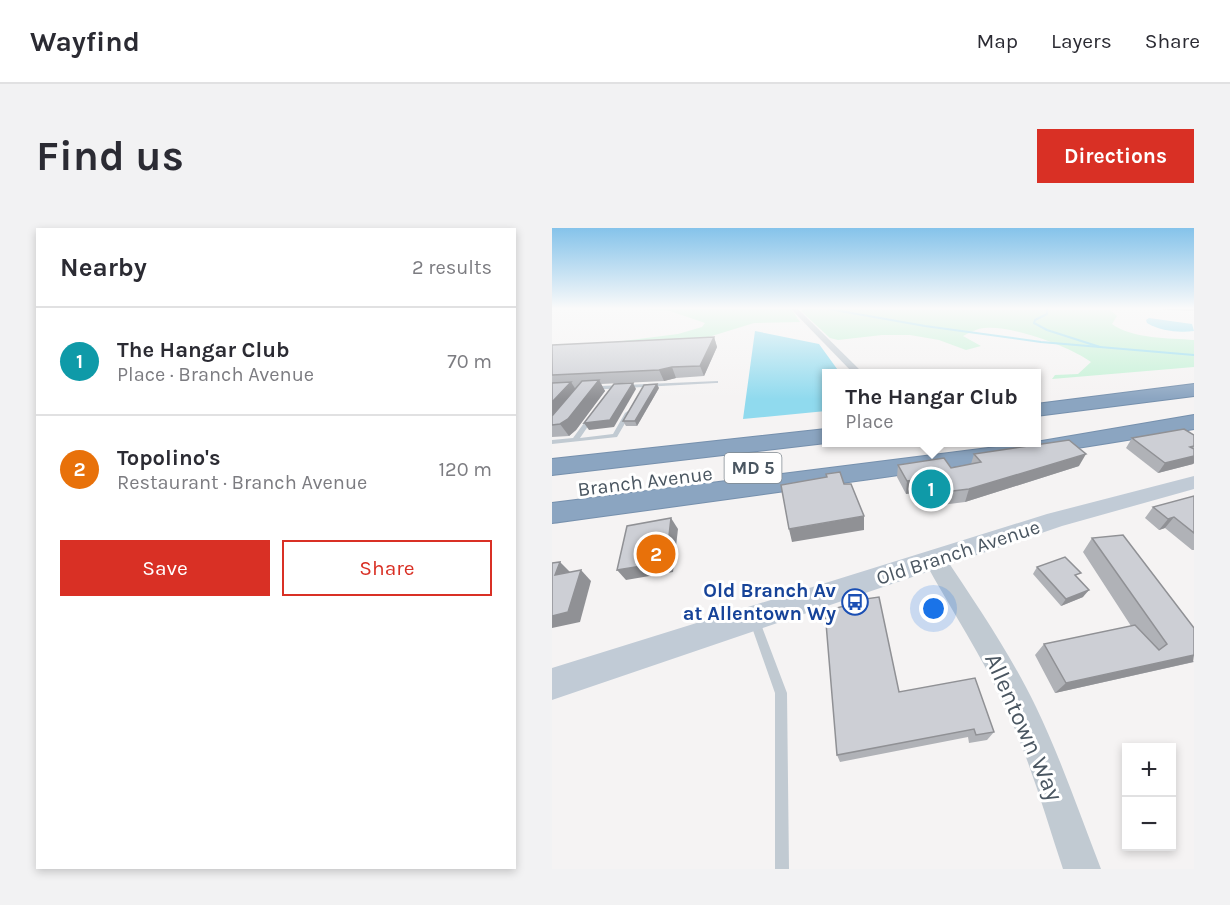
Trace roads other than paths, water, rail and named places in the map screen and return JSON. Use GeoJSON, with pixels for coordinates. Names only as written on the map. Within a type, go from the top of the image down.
{"type":"FeatureCollection","features":[{"type":"Feature","properties":{"kind":"highway"},"geometry":{"type":"LineString","coordinates":[[1041,399],[1194,384]]}},
{"type":"Feature","properties":{"kind":"highway"},"geometry":{"type":"LineString","coordinates":[[1041,409],[1194,390]]}},
{"type":"Feature","properties":{"kind":"highway"},"geometry":{"type":"LineString","coordinates":[[1041,431],[1194,412]]}},
{"type":"Feature","properties":{"kind":"highway"},"geometry":{"type":"LineString","coordinates":[[552,453],[822,422]]}},
{"type":"Feature","properties":{"kind":"highway"},"geometry":{"type":"LineString","coordinates":[[552,513],[912,466],[1194,422]]}},
{"type":"Feature","properties":{"kind":"highway","name":"Branch Avenue"},"geometry":{"type":"LineString","coordinates":[[552,467],[822,436]]}},
{"type":"Feature","properties":{"kind":"highway","name":"Branch Avenue"},"geometry":{"type":"LineString","coordinates":[[552,492],[913,447]]}},
{"type":"Feature","properties":{"kind":"main road","name":"Old Branch Avenue"},"geometry":{"type":"LineString","coordinates":[[552,684],[1098,507],[1194,482]]}},
{"type":"Feature","properties":{"kind":"street"},"geometry":{"type":"LineString","coordinates":[[824,339],[855,369]]}},
{"type":"Feature","properties":{"kind":"street","name":"Allentown Way"},"geometry":{"type":"LineString","coordinates":[[935,560],[989,647],[1017,698],[1082,869]]}},
{"type":"Feature","properties":{"kind":"lane"},"geometry":{"type":"LineString","coordinates":[[552,390],[716,382]]}},
{"type":"Feature","properties":{"kind":"lane"},"geometry":{"type":"LineString","coordinates":[[638,396],[644,385]]}},
{"type":"Feature","properties":{"kind":"lane"},"geometry":{"type":"LineString","coordinates":[[608,396],[614,387]]}},
{"type":"Feature","properties":{"kind":"lane"},"geometry":{"type":"LineString","coordinates":[[580,396],[587,388]]}},
{"type":"Feature","properties":{"kind":"lane"},"geometry":{"type":"LineString","coordinates":[[552,398],[561,389]]}},
{"type":"Feature","properties":{"kind":"lane"},"geometry":{"type":"LineString","coordinates":[[552,442],[615,436],[632,406]]}},
{"type":"Feature","properties":{"kind":"lane"},"geometry":{"type":"LineString","coordinates":[[575,440],[594,413]]}},
{"type":"Feature","properties":{"kind":"lane"},"geometry":{"type":"LineString","coordinates":[[754,618],[781,693],[782,869]]}},
{"type":"Feature","properties":{"kind":"water"},"geometry":{"type":"Polygon","coordinates":[[[754,339],[794,339],[819,344],[837,369],[822,369],[822,411],[743,419],[754,339]]]}},
{"type":"Feature","properties":{"kind":"waterway"},"geometry":{"type":"LineString","coordinates":[[1019,339],[1194,355]]}},
{"type":"Feature","properties":{"kind":"waterway"},"geometry":{"type":"LineString","coordinates":[[1075,339],[1100,347]]}},
{"type":"Feature","properties":{"kind":"place","name":"The Hangar Club"},"geometry":{"type":"Point","coordinates":[931,489]}},
{"type":"Feature","properties":{"kind":"place","name":"Topolino's"},"geometry":{"type":"Point","coordinates":[656,554]}},
{"type":"Feature","properties":{"kind":"place","name":"Old Branch Av at Allentown Wy"},"geometry":{"type":"Point","coordinates":[855,602]}}]}
